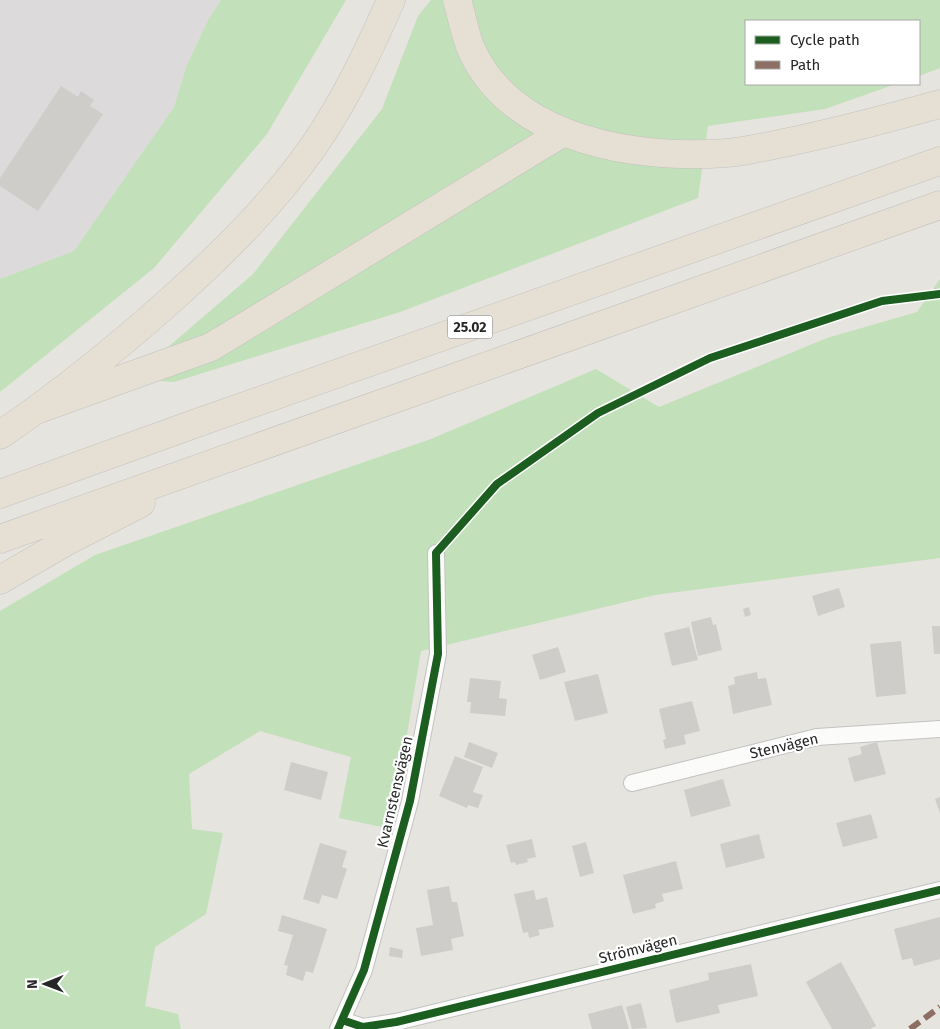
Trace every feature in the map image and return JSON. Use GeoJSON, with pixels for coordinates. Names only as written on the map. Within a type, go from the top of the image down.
{"type":"FeatureCollection","features":[{"type":"Feature","properties":{"kind":"highway"},"geometry":{"type":"LineString","coordinates":[[0,435],[36,410],[134,333],[224,251],[281,190],[313,146],[344,97],[392,0]]}},
{"type":"Feature","properties":{"kind":"highway"},"geometry":{"type":"LineString","coordinates":[[457,0],[472,51],[496,87],[522,111],[562,133],[604,144],[665,154],[728,154],[843,132],[940,104]]}},
{"type":"Feature","properties":{"kind":"highway"},"geometry":{"type":"LineString","coordinates":[[36,410],[212,346],[562,133]]}},
{"type":"Feature","properties":{"kind":"highway","name":"25.02"},"geometry":{"type":"LineString","coordinates":[[0,494],[940,161]]}},
{"type":"Feature","properties":{"kind":"highway"},"geometry":{"type":"LineString","coordinates":[[0,539],[940,205]]}},
{"type":"Feature","properties":{"kind":"highway"},"geometry":{"type":"LineString","coordinates":[[0,580],[69,540],[248,450]]}},
{"type":"Feature","properties":{"kind":"street","name":"Kvarnstensvägen"},"geometry":{"type":"LineString","coordinates":[[340,1024],[364,970],[410,802],[438,654],[436,553]]}},
{"type":"Feature","properties":{"kind":"street","name":"Stenvägen"},"geometry":{"type":"LineString","coordinates":[[632,783],[817,737],[940,729]]}},
{"type":"Feature","properties":{"kind":"street","name":"Strömvägen"},"geometry":{"type":"LineString","coordinates":[[340,1024],[364,1028],[405,1020],[940,890]]}},
{"type":"Feature","properties":{"kind":"shaded area"},"geometry":{"type":"Polygon","coordinates":[[[0,0],[221,0],[208,20],[186,67],[174,107],[74,251],[0,279],[0,0]]]}},
{"type":"Feature","properties":{"kind":"green space"},"geometry":{"type":"Polygon","coordinates":[[[221,0],[346,0],[267,134],[154,268],[0,392],[0,279],[74,251],[174,107],[186,67],[208,20],[221,0]]]}},
{"type":"Feature","properties":{"kind":"green space"},"geometry":{"type":"Polygon","coordinates":[[[431,0],[940,0],[940,68],[920,76],[920,20],[745,20],[745,85],[893,85],[825,109],[708,126],[698,198],[400,312],[174,382],[131,379],[253,274],[382,109],[418,16],[431,0]]]}},
{"type":"Feature","properties":{"kind":"green space"},"geometry":{"type":"Polygon","coordinates":[[[940,279],[940,558],[655,595],[421,651],[391,829],[339,818],[351,757],[260,731],[189,774],[192,829],[223,833],[206,914],[155,947],[145,1006],[178,1014],[181,1029],[0,1029],[0,611],[95,555],[431,439],[596,369],[659,407],[827,338],[917,312],[940,279]]]}},
{"type":"Feature","properties":{"kind":"building"},"geometry":{"type":"Polygon","coordinates":[[[61,86],[78,97],[81,91],[94,100],[90,106],[103,114],[38,211],[0,186],[0,178],[61,86]]]}},
{"type":"Feature","properties":{"kind":"building"},"geometry":{"type":"Polygon","coordinates":[[[839,588],[845,607],[818,616],[812,596],[839,588]]]}},
{"type":"Feature","properties":{"kind":"building"},"geometry":{"type":"Polygon","coordinates":[[[749,607],[751,615],[745,617],[743,609],[749,607]]]}},
{"type":"Feature","properties":{"kind":"building"},"geometry":{"type":"Polygon","coordinates":[[[711,617],[713,625],[716,624],[722,650],[698,656],[691,622],[711,617]]]}},
{"type":"Feature","properties":{"kind":"building"},"geometry":{"type":"Polygon","coordinates":[[[932,626],[940,626],[940,654],[934,654],[932,626]]]}},
{"type":"Feature","properties":{"kind":"building"},"geometry":{"type":"Polygon","coordinates":[[[689,627],[698,660],[672,666],[664,633],[689,627]]]}},
{"type":"Feature","properties":{"kind":"building"},"geometry":{"type":"Polygon","coordinates":[[[901,641],[906,694],[876,697],[870,644],[901,641]]]}},
{"type":"Feature","properties":{"kind":"building"},"geometry":{"type":"Polygon","coordinates":[[[558,647],[566,672],[540,680],[532,655],[558,647]]]}},
{"type":"Feature","properties":{"kind":"building"},"geometry":{"type":"Polygon","coordinates":[[[757,672],[758,679],[766,678],[772,705],[733,714],[728,686],[735,684],[734,677],[757,672]]]}},
{"type":"Feature","properties":{"kind":"building"},"geometry":{"type":"Polygon","coordinates":[[[598,674],[608,713],[575,721],[564,682],[598,674]]]}},
{"type":"Feature","properties":{"kind":"building"},"geometry":{"type":"Polygon","coordinates":[[[470,678],[501,681],[499,698],[507,699],[505,716],[470,713],[471,702],[467,702],[470,678]]]}},
{"type":"Feature","properties":{"kind":"building"},"geometry":{"type":"Polygon","coordinates":[[[692,701],[700,731],[684,735],[686,744],[665,749],[663,740],[666,739],[659,709],[692,701]]]}},
{"type":"Feature","properties":{"kind":"building"},"geometry":{"type":"Polygon","coordinates":[[[469,742],[498,753],[492,768],[464,757],[469,742]]]}},
{"type":"Feature","properties":{"kind":"building"},"geometry":{"type":"Polygon","coordinates":[[[877,742],[886,774],[854,782],[848,758],[862,754],[860,747],[877,742]]]}},
{"type":"Feature","properties":{"kind":"building"},"geometry":{"type":"Polygon","coordinates":[[[455,756],[483,767],[473,792],[483,795],[478,808],[468,805],[467,808],[439,796],[455,756]]]}},
{"type":"Feature","properties":{"kind":"building"},"geometry":{"type":"Polygon","coordinates":[[[291,762],[328,772],[321,800],[284,790],[291,762]]]}},
{"type":"Feature","properties":{"kind":"building"},"geometry":{"type":"Polygon","coordinates":[[[723,779],[731,806],[691,817],[684,790],[723,779]]]}},
{"type":"Feature","properties":{"kind":"building"},"geometry":{"type":"Polygon","coordinates":[[[940,797],[940,813],[935,799],[940,797]]]}},
{"type":"Feature","properties":{"kind":"building"},"geometry":{"type":"Polygon","coordinates":[[[871,814],[878,838],[843,847],[836,823],[871,814]]]}},
{"type":"Feature","properties":{"kind":"building"},"geometry":{"type":"Polygon","coordinates":[[[759,834],[765,858],[726,868],[720,844],[759,834]]]}},
{"type":"Feature","properties":{"kind":"building"},"geometry":{"type":"Polygon","coordinates":[[[532,839],[536,857],[527,859],[528,862],[516,865],[515,862],[511,863],[506,845],[532,839]]]}},
{"type":"Feature","properties":{"kind":"building"},"geometry":{"type":"Polygon","coordinates":[[[586,842],[594,873],[580,877],[572,846],[586,842]]]}},
{"type":"Feature","properties":{"kind":"building"},"geometry":{"type":"Polygon","coordinates":[[[320,843],[347,851],[342,867],[347,869],[337,899],[322,895],[319,904],[303,899],[320,843]]]}},
{"type":"Feature","properties":{"kind":"building"},"geometry":{"type":"Polygon","coordinates":[[[676,861],[683,889],[662,894],[664,901],[655,904],[656,908],[633,914],[623,875],[676,861]]]}},
{"type":"Feature","properties":{"kind":"building"},"geometry":{"type":"Polygon","coordinates":[[[449,886],[452,902],[457,902],[464,936],[451,939],[453,950],[421,956],[416,928],[433,925],[427,890],[449,886]]]}},
{"type":"Feature","properties":{"kind":"building"},"geometry":{"type":"Polygon","coordinates":[[[534,890],[536,900],[547,897],[554,927],[538,930],[540,935],[529,938],[528,932],[523,933],[514,894],[534,890]]]}},
{"type":"Feature","properties":{"kind":"building"},"geometry":{"type":"Polygon","coordinates":[[[282,915],[327,929],[313,973],[306,971],[303,981],[286,975],[288,966],[284,965],[293,935],[278,931],[282,915]]]}},
{"type":"Feature","properties":{"kind":"building"},"geometry":{"type":"Polygon","coordinates":[[[940,917],[940,959],[914,966],[912,958],[902,960],[894,929],[940,917]]]}},
{"type":"Feature","properties":{"kind":"building"},"geometry":{"type":"Polygon","coordinates":[[[390,947],[403,950],[402,958],[389,956],[390,947]]]}},
{"type":"Feature","properties":{"kind":"building"},"geometry":{"type":"Polygon","coordinates":[[[841,962],[876,1026],[870,1029],[832,1029],[806,982],[841,962]]]}},
{"type":"Feature","properties":{"kind":"building"},"geometry":{"type":"Polygon","coordinates":[[[751,964],[758,996],[718,1005],[720,1013],[676,1023],[669,990],[709,980],[708,973],[751,964]]]}},
{"type":"Feature","properties":{"kind":"building"},"geometry":{"type":"Polygon","coordinates":[[[641,1003],[647,1028],[632,1029],[626,1007],[641,1003]]]}},
{"type":"Feature","properties":{"kind":"building"},"geometry":{"type":"Polygon","coordinates":[[[622,1005],[629,1029],[592,1029],[588,1014],[622,1005]]]}},
{"type":"Feature","properties":{"kind":"marked path"},"geometry":{"type":"LineString","coordinates":[[910,1029],[940,1007]]}},
{"type":"Feature","properties":{"kind":"cycle path"},"geometry":{"type":"LineString","coordinates":[[338,1029],[364,970],[410,801],[438,654],[436,553],[497,484],[598,413],[710,358],[882,301],[940,294]]}},
{"type":"Feature","properties":{"kind":"cycle path"},"geometry":{"type":"LineString","coordinates":[[342,1020],[363,1027],[396,1022],[940,890]]}}]}
